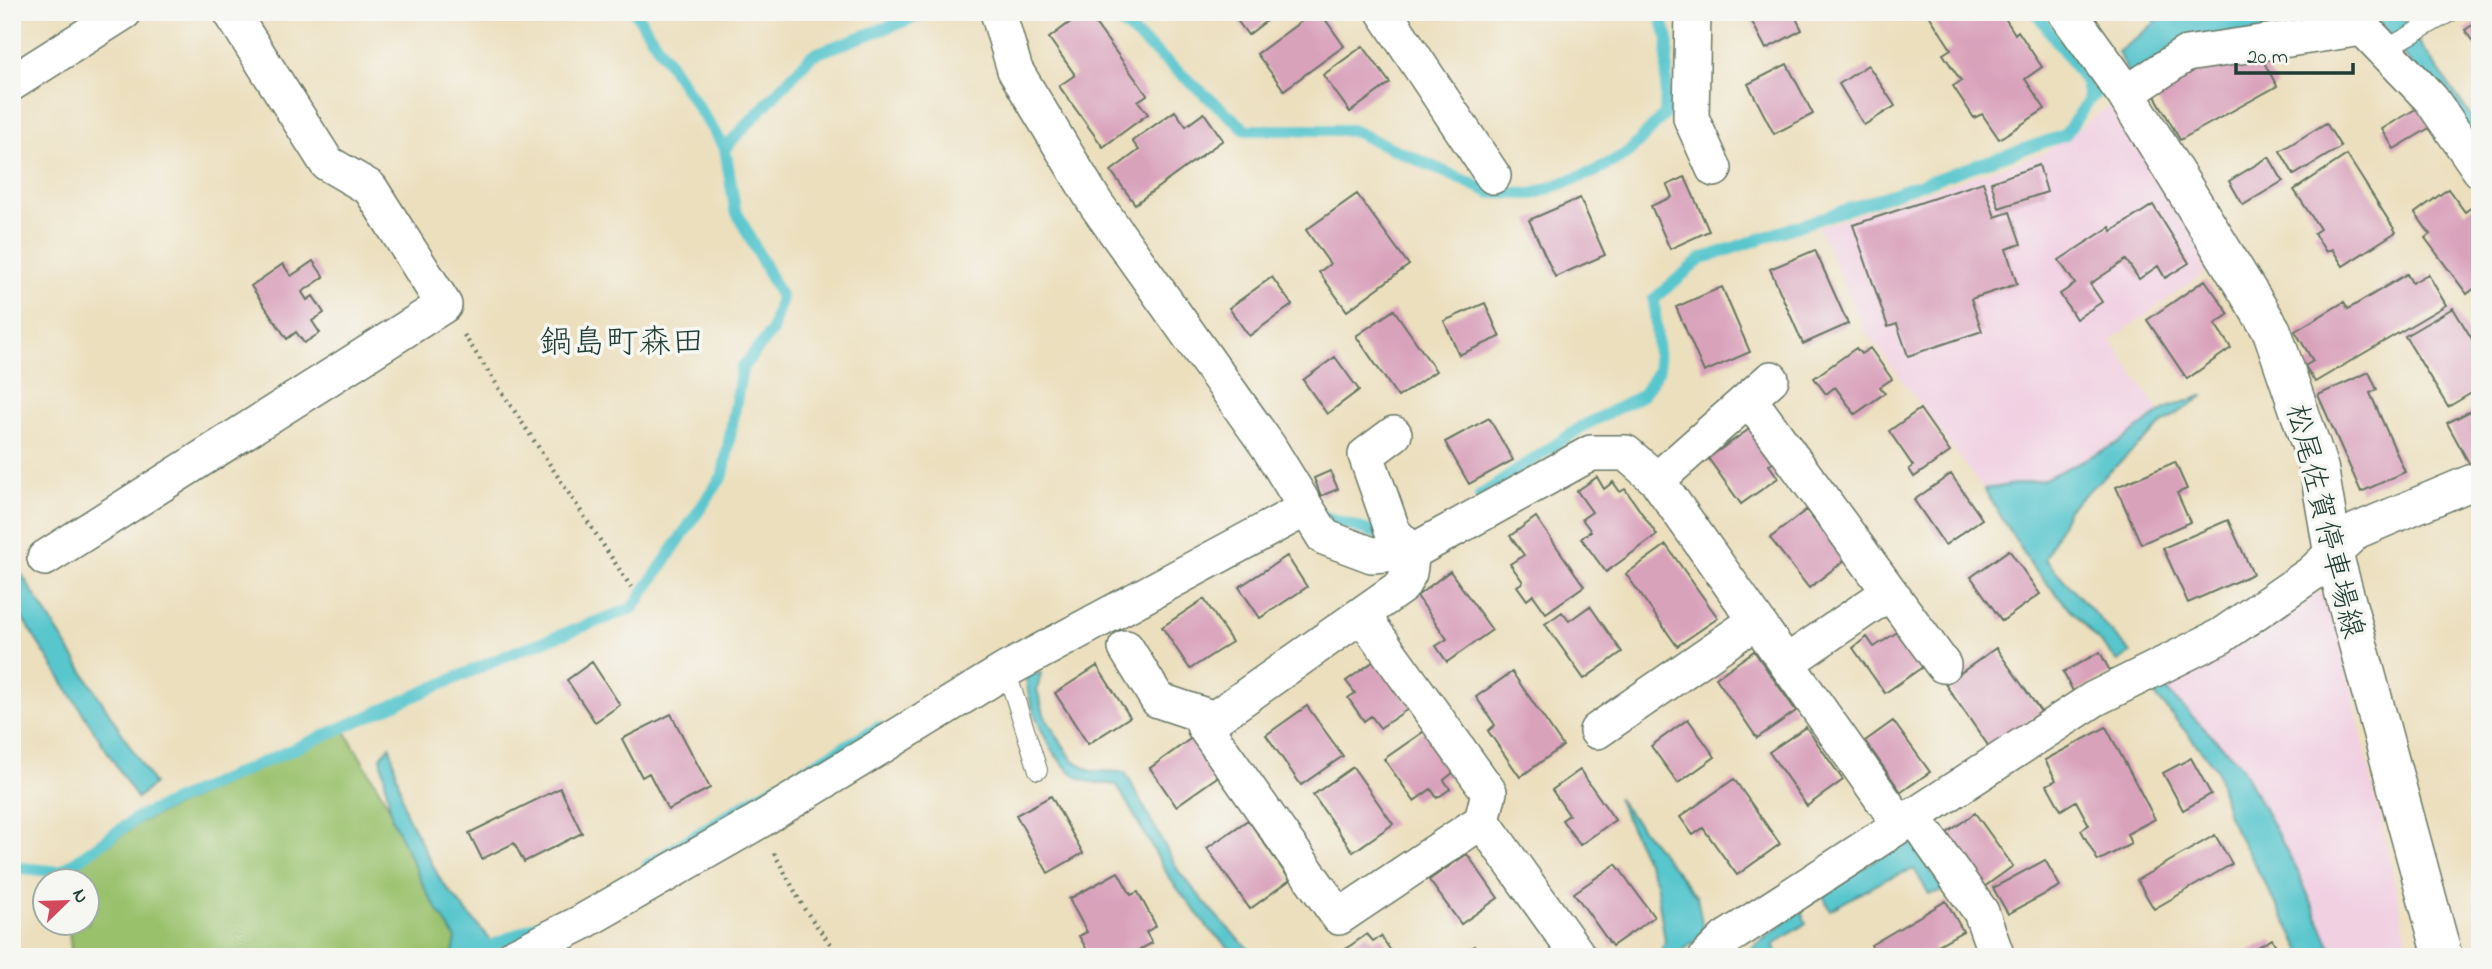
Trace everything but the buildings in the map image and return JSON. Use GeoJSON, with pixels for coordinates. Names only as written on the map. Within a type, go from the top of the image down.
{"type":"FeatureCollection","features":[{"type":"Feature","properties":{"kind":"main road","name":"松尾佐賀停車場線"},"geometry":{"type":"LineString","coordinates":[[2067,12],[2118,83],[2182,182],[2272,331],[2319,469],[2333,552],[2443,957]]}},
{"type":"Feature","properties":{"kind":"street"},"geometry":{"type":"LineString","coordinates":[[12,83],[124,12]]}},
{"type":"Feature","properties":{"kind":"street"},"geometry":{"type":"LineString","coordinates":[[45,558],[444,305],[370,187],[327,163],[231,12]]}},
{"type":"Feature","properties":{"kind":"street"},"geometry":{"type":"LineString","coordinates":[[998,12],[1016,70],[1097,204],[1268,446],[1315,523],[1372,555],[1591,453],[1626,453],[1657,480],[1786,663],[1982,912],[1997,957]]}},
{"type":"Feature","properties":{"kind":"street"},"geometry":{"type":"LineString","coordinates":[[1384,12],[1493,176]]}},
{"type":"Feature","properties":{"kind":"street"},"geometry":{"type":"LineString","coordinates":[[1693,12],[1691,118],[1714,169]]}},
{"type":"Feature","properties":{"kind":"street"},"geometry":{"type":"LineString","coordinates":[[2118,83],[2186,54],[2363,28],[2398,42],[2431,99],[2480,170]]}},
{"type":"Feature","properties":{"kind":"street"},"geometry":{"type":"LineString","coordinates":[[1657,480],[1771,379]]}},
{"type":"Feature","properties":{"kind":"street"},"geometry":{"type":"LineString","coordinates":[[1760,414],[1943,665]]}},
{"type":"Feature","properties":{"kind":"street"},"geometry":{"type":"LineString","coordinates":[[1362,615],[1489,792],[1482,821],[1339,917],[1204,726],[1402,586],[1409,573],[1403,542],[1366,455],[1394,434]]}},
{"type":"Feature","properties":{"kind":"street"},"geometry":{"type":"LineString","coordinates":[[1714,950],[1907,820],[2094,699],[2221,636],[2311,574],[2356,531],[2480,479]]}},
{"type":"Feature","properties":{"kind":"street"},"geometry":{"type":"LineString","coordinates":[[513,957],[579,924],[757,822],[1018,663],[1315,523]]}},
{"type":"Feature","properties":{"kind":"street"},"geometry":{"type":"LineString","coordinates":[[1786,663],[1890,592]]}},
{"type":"Feature","properties":{"kind":"street"},"geometry":{"type":"LineString","coordinates":[[1597,732],[1756,621]]}},
{"type":"Feature","properties":{"kind":"street"},"geometry":{"type":"LineString","coordinates":[[1126,648],[1158,700],[1215,719]]}},
{"type":"Feature","properties":{"kind":"street"},"geometry":{"type":"LineString","coordinates":[[1482,821],[1579,957]]}},
{"type":"Feature","properties":{"kind":"lane"},"geometry":{"type":"LineString","coordinates":[[2398,42],[2451,12]]}},
{"type":"Feature","properties":{"kind":"lane"},"geometry":{"type":"LineString","coordinates":[[1018,663],[1038,770]]}},
{"type":"Feature","properties":{"kind":"path"},"geometry":{"type":"LineString","coordinates":[[444,305],[631,587]]}},
{"type":"Feature","properties":{"kind":"path"},"geometry":{"type":"LineString","coordinates":[[757,822],[805,910],[840,957]]}},
{"type":"Feature","properties":{"kind":"shaded area"},"geometry":{"type":"Polygon","coordinates":[[[2111,105],[2214,266],[2111,340],[2163,417],[2014,530],[1866,332],[1818,227],[2044,153],[2111,105]]]}},
{"type":"Feature","properties":{"kind":"shaded area"},"geometry":{"type":"Polygon","coordinates":[[[2289,593],[2330,593],[2411,957],[2317,957],[2228,758],[2153,681],[2289,593]]]}},
{"type":"Feature","properties":{"kind":"green space"},"geometry":{"type":"Polygon","coordinates":[[[345,731],[471,947],[455,957],[72,957],[70,937],[102,937],[102,867],[76,867],[141,822],[345,731]]]}},
{"type":"Feature","properties":{"kind":"water"},"geometry":{"type":"Polygon","coordinates":[[[2169,12],[2250,12],[2258,15],[2272,12],[2343,12],[2343,23],[2132,81],[2118,52],[2169,12]]]}},
{"type":"Feature","properties":{"kind":"water"},"geometry":{"type":"Polygon","coordinates":[[[2375,12],[2398,12],[2480,129],[2480,155],[2380,23],[2375,12]]]}},
{"type":"Feature","properties":{"kind":"water"},"geometry":{"type":"Polygon","coordinates":[[[2205,395],[2161,425],[2068,509],[2045,559],[2131,653],[2118,662],[2033,568],[1984,489],[2042,480],[2118,443],[2167,408],[2205,395]]]}},
{"type":"Feature","properties":{"kind":"water"},"geometry":{"type":"Polygon","coordinates":[[[12,559],[154,784],[137,798],[12,602],[12,559]]]}},
{"type":"Feature","properties":{"kind":"water"},"geometry":{"type":"Polygon","coordinates":[[[1041,673],[1037,690],[1045,717],[1072,759],[1091,771],[1125,772],[1179,872],[1256,957],[1239,957],[1211,931],[1170,879],[1117,785],[1084,780],[1059,760],[1042,732],[1027,687],[1026,674],[1041,673]]]}},
{"type":"Feature","properties":{"kind":"water"},"geometry":{"type":"Polygon","coordinates":[[[2162,686],[2240,764],[2298,872],[2335,957],[2305,957],[2228,816],[2216,768],[2151,690],[2162,686]]]}},
{"type":"Feature","properties":{"kind":"water"},"geometry":{"type":"Polygon","coordinates":[[[390,746],[406,814],[441,881],[493,943],[484,957],[452,957],[456,939],[427,893],[392,819],[381,757],[390,746]]]}},
{"type":"Feature","properties":{"kind":"water"},"geometry":{"type":"Polygon","coordinates":[[[1617,798],[1697,897],[1704,933],[1675,957],[1659,957],[1665,941],[1656,882],[1617,798]]]}},
{"type":"Feature","properties":{"kind":"water"},"geometry":{"type":"Polygon","coordinates":[[[1911,842],[1944,891],[1929,894],[1914,869],[1886,879],[1830,910],[1823,895],[1894,847],[1911,842]]]}},
{"type":"Feature","properties":{"kind":"water"},"geometry":{"type":"Polygon","coordinates":[[[1801,910],[1806,923],[1773,945],[1780,957],[1732,957],[1737,952],[1748,951],[1801,910]]]}},
{"type":"Feature","properties":{"kind":"waterway"},"geometry":{"type":"LineString","coordinates":[[12,867],[61,872],[138,817],[515,652],[633,608],[723,475],[742,368],[772,331],[781,297],[735,209],[725,148],[635,12]]}},
{"type":"Feature","properties":{"kind":"waterway"},"geometry":{"type":"LineString","coordinates":[[725,148],[812,55],[929,12]]}},
{"type":"Feature","properties":{"kind":"waterway"},"geometry":{"type":"LineString","coordinates":[[1109,12],[1246,130],[1351,130],[1492,193],[1533,194],[1596,171],[1629,152],[1665,114],[1668,39],[1659,12]]}},
{"type":"Feature","properties":{"kind":"waterway"},"geometry":{"type":"LineString","coordinates":[[2036,12],[2086,82],[2089,100]]}},
{"type":"Feature","properties":{"kind":"waterway"},"geometry":{"type":"LineString","coordinates":[[1480,496],[1583,426],[1643,395],[1659,369],[1654,299],[1701,259],[2065,135],[2089,100],[2098,92]]}},
{"type":"Feature","properties":{"kind":"waterway"},"geometry":{"type":"LineString","coordinates":[[1319,520],[1325,517],[1388,537]]}},
{"type":"Feature","properties":{"kind":"waterway"},"geometry":{"type":"LineString","coordinates":[[648,865],[757,797],[879,727]]}},
{"type":"Feature","properties":{"kind":"waterway"},"geometry":{"type":"LineString","coordinates":[[466,957],[560,915]]}},
{"type":"Feature","properties":{"kind":"district","name":"鍋島町森田"},"geometry":{"type":"Point","coordinates":[622,340]}}]}
